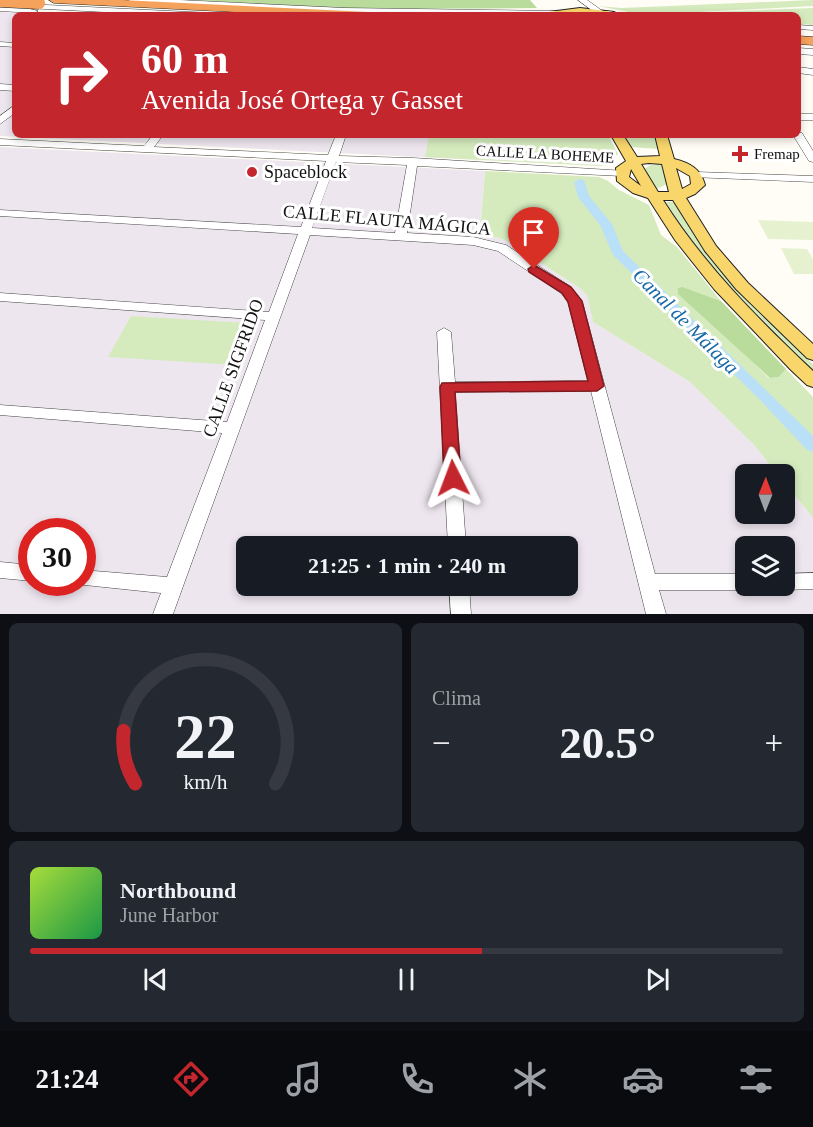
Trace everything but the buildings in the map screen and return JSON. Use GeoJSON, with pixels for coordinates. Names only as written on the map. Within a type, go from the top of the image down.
{"type":"FeatureCollection","features":[{"type":"Feature","properties":{"kind":"highway"},"geometry":{"type":"LineString","coordinates":[[54,0],[304,12]]}},
{"type":"Feature","properties":{"kind":"highway"},"geometry":{"type":"LineString","coordinates":[[1,2],[218,12]]}},
{"type":"Feature","properties":{"kind":"highway"},"geometry":{"type":"LineString","coordinates":[[169,2],[327,12]]}},
{"type":"Feature","properties":{"kind":"main road"},"geometry":{"type":"LineString","coordinates":[[572,0],[587,10]]}},
{"type":"Feature","properties":{"kind":"main road"},"geometry":{"type":"LineString","coordinates":[[551,10],[600,12]]}},
{"type":"Feature","properties":{"kind":"main road"},"geometry":{"type":"LineString","coordinates":[[619,138],[651,194],[690,250],[732,301],[813,381]]}},
{"type":"Feature","properties":{"kind":"main road"},"geometry":{"type":"LineString","coordinates":[[662,138],[677,195],[710,248],[742,286],[813,354]]}},
{"type":"Feature","properties":{"kind":"main road"},"geometry":{"type":"LineString","coordinates":[[649,159],[667,161],[689,169],[696,175],[699,180],[694,190],[677,195],[651,194],[626,183],[622,173],[627,165],[633,162],[649,159]]}},
{"type":"Feature","properties":{"kind":"street"},"geometry":{"type":"LineString","coordinates":[[132,0],[367,10],[551,10]]}},
{"type":"Feature","properties":{"kind":"street"},"geometry":{"type":"LineString","coordinates":[[582,0],[605,12]]}},
{"type":"Feature","properties":{"kind":"street"},"geometry":{"type":"LineString","coordinates":[[1,2],[166,12]]}},
{"type":"Feature","properties":{"kind":"street"},"geometry":{"type":"LineString","coordinates":[[0,9],[58,12]]}},
{"type":"Feature","properties":{"kind":"street"},"geometry":{"type":"LineString","coordinates":[[0,121],[12,111]]}},
{"type":"Feature","properties":{"kind":"street"},"geometry":{"type":"LineString","coordinates":[[63,145],[69,138]]}},
{"type":"Feature","properties":{"kind":"street"},"geometry":{"type":"LineString","coordinates":[[147,149],[156,138]]}},
{"type":"Feature","properties":{"kind":"street","name":"CALLE SIGFRIDO"},"geometry":{"type":"LineString","coordinates":[[164,614],[272,316],[340,138]]}},
{"type":"Feature","properties":{"kind":"street"},"geometry":{"type":"LineString","coordinates":[[800,138],[813,159]]}},
{"type":"Feature","properties":{"kind":"street","name":"CALLE LA BOHEME"},"geometry":{"type":"LineString","coordinates":[[0,142],[622,173]]}},
{"type":"Feature","properties":{"kind":"street"},"geometry":{"type":"LineString","coordinates":[[400,237],[413,161]]}},
{"type":"Feature","properties":{"kind":"street"},"geometry":{"type":"LineString","coordinates":[[696,175],[813,179]]}},
{"type":"Feature","properties":{"kind":"street","name":"CALLE FLAUTA MÁGICA"},"geometry":{"type":"LineString","coordinates":[[0,213],[488,243],[502,248],[566,290],[575,301],[656,614]]}},
{"type":"Feature","properties":{"kind":"street"},"geometry":{"type":"LineString","coordinates":[[0,297],[272,316]]}},
{"type":"Feature","properties":{"kind":"street"},"geometry":{"type":"LineString","coordinates":[[444,332],[456,536]]}},
{"type":"Feature","properties":{"kind":"street"},"geometry":{"type":"LineString","coordinates":[[447,387],[597,386]]}},
{"type":"Feature","properties":{"kind":"street"},"geometry":{"type":"LineString","coordinates":[[0,410],[233,428]]}},
{"type":"Feature","properties":{"kind":"street"},"geometry":{"type":"LineString","coordinates":[[0,570],[18,572]]}},
{"type":"Feature","properties":{"kind":"street"},"geometry":{"type":"LineString","coordinates":[[96,579],[174,586]]}},
{"type":"Feature","properties":{"kind":"street"},"geometry":{"type":"LineString","coordinates":[[795,582],[813,581]]}},
{"type":"Feature","properties":{"kind":"street"},"geometry":{"type":"LineString","coordinates":[[648,582],[735,582]]}},
{"type":"Feature","properties":{"kind":"street"},"geometry":{"type":"LineString","coordinates":[[460,596],[461,614]]}},
{"type":"Feature","properties":{"kind":"shaded area"},"geometry":{"type":"Polygon","coordinates":[[[0,12],[12,13],[12,137],[0,136],[0,12]]]}},
{"type":"Feature","properties":{"kind":"shaded area"},"geometry":{"type":"Polygon","coordinates":[[[40,138],[610,138],[618,154],[602,166],[40,138]]]}},
{"type":"Feature","properties":{"kind":"shaded area"},"geometry":{"type":"Polygon","coordinates":[[[0,147],[485,171],[480,234],[509,242],[578,287],[587,295],[593,322],[690,382],[754,445],[769,464],[735,464],[735,524],[795,524],[795,496],[813,518],[813,614],[0,614],[0,147]]]}},
{"type":"Feature","properties":{"kind":"green space"},"geometry":{"type":"Polygon","coordinates":[[[191,0],[530,0],[537,8],[361,9],[191,0]]]}},
{"type":"Feature","properties":{"kind":"green space"},"geometry":{"type":"Polygon","coordinates":[[[813,0],[813,6],[700,12],[629,12],[598,6],[621,8],[813,0]]]}},
{"type":"Feature","properties":{"kind":"green space"},"geometry":{"type":"Polygon","coordinates":[[[813,8],[813,25],[801,24],[801,12],[712,12],[813,8]]]}},
{"type":"Feature","properties":{"kind":"green space"},"geometry":{"type":"Polygon","coordinates":[[[428,138],[610,138],[618,154],[602,166],[425,157],[428,138]]]}},
{"type":"Feature","properties":{"kind":"green space"},"geometry":{"type":"Polygon","coordinates":[[[625,138],[655,138],[658,149],[631,147],[625,138]]]}},
{"type":"Feature","properties":{"kind":"green space"},"geometry":{"type":"Polygon","coordinates":[[[661,164],[667,184],[656,189],[644,169],[651,165],[661,164]]]}},
{"type":"Feature","properties":{"kind":"green space"},"geometry":{"type":"Polygon","coordinates":[[[485,171],[599,177],[649,205],[661,235],[677,247],[721,301],[683,287],[729,339],[769,378],[779,377],[786,369],[813,397],[813,518],[795,496],[795,464],[769,464],[754,445],[690,382],[593,322],[587,295],[578,287],[509,242],[480,234],[485,171]]]}},
{"type":"Feature","properties":{"kind":"green space"},"geometry":{"type":"Polygon","coordinates":[[[666,202],[674,202],[704,247],[738,288],[813,364],[813,373],[773,335],[712,270],[694,248],[666,202]]]}},
{"type":"Feature","properties":{"kind":"green space"},"geometry":{"type":"Polygon","coordinates":[[[758,220],[813,222],[813,240],[768,239],[758,220]]]}},
{"type":"Feature","properties":{"kind":"green space"},"geometry":{"type":"Polygon","coordinates":[[[781,248],[807,249],[813,259],[813,274],[794,274],[781,248]]]}},
{"type":"Feature","properties":{"kind":"green space"},"geometry":{"type":"Polygon","coordinates":[[[683,287],[721,301],[786,369],[779,377],[770,378],[678,294],[678,288],[683,287]]]}},
{"type":"Feature","properties":{"kind":"green space"},"geometry":{"type":"Polygon","coordinates":[[[131,316],[247,323],[251,326],[235,365],[108,357],[131,316]]]}},
{"type":"Feature","properties":{"kind":"waterway","name":"Canal de Málaga"},"geometry":{"type":"LineString","coordinates":[[580,182],[584,197],[606,224],[617,252],[813,446]]}},
{"type":"Feature","properties":{"kind":"place","name":"Fremap"},"geometry":{"type":"Point","coordinates":[740,154]}},
{"type":"Feature","properties":{"kind":"place","name":"Spaceblock"},"geometry":{"type":"Point","coordinates":[252,172]}},
{"type":"Feature","properties":{"kind":"route"},"geometry":{"type":"LineString","coordinates":[[453,478],[447,387],[597,386],[575,301],[566,290],[534,269]]}}]}
